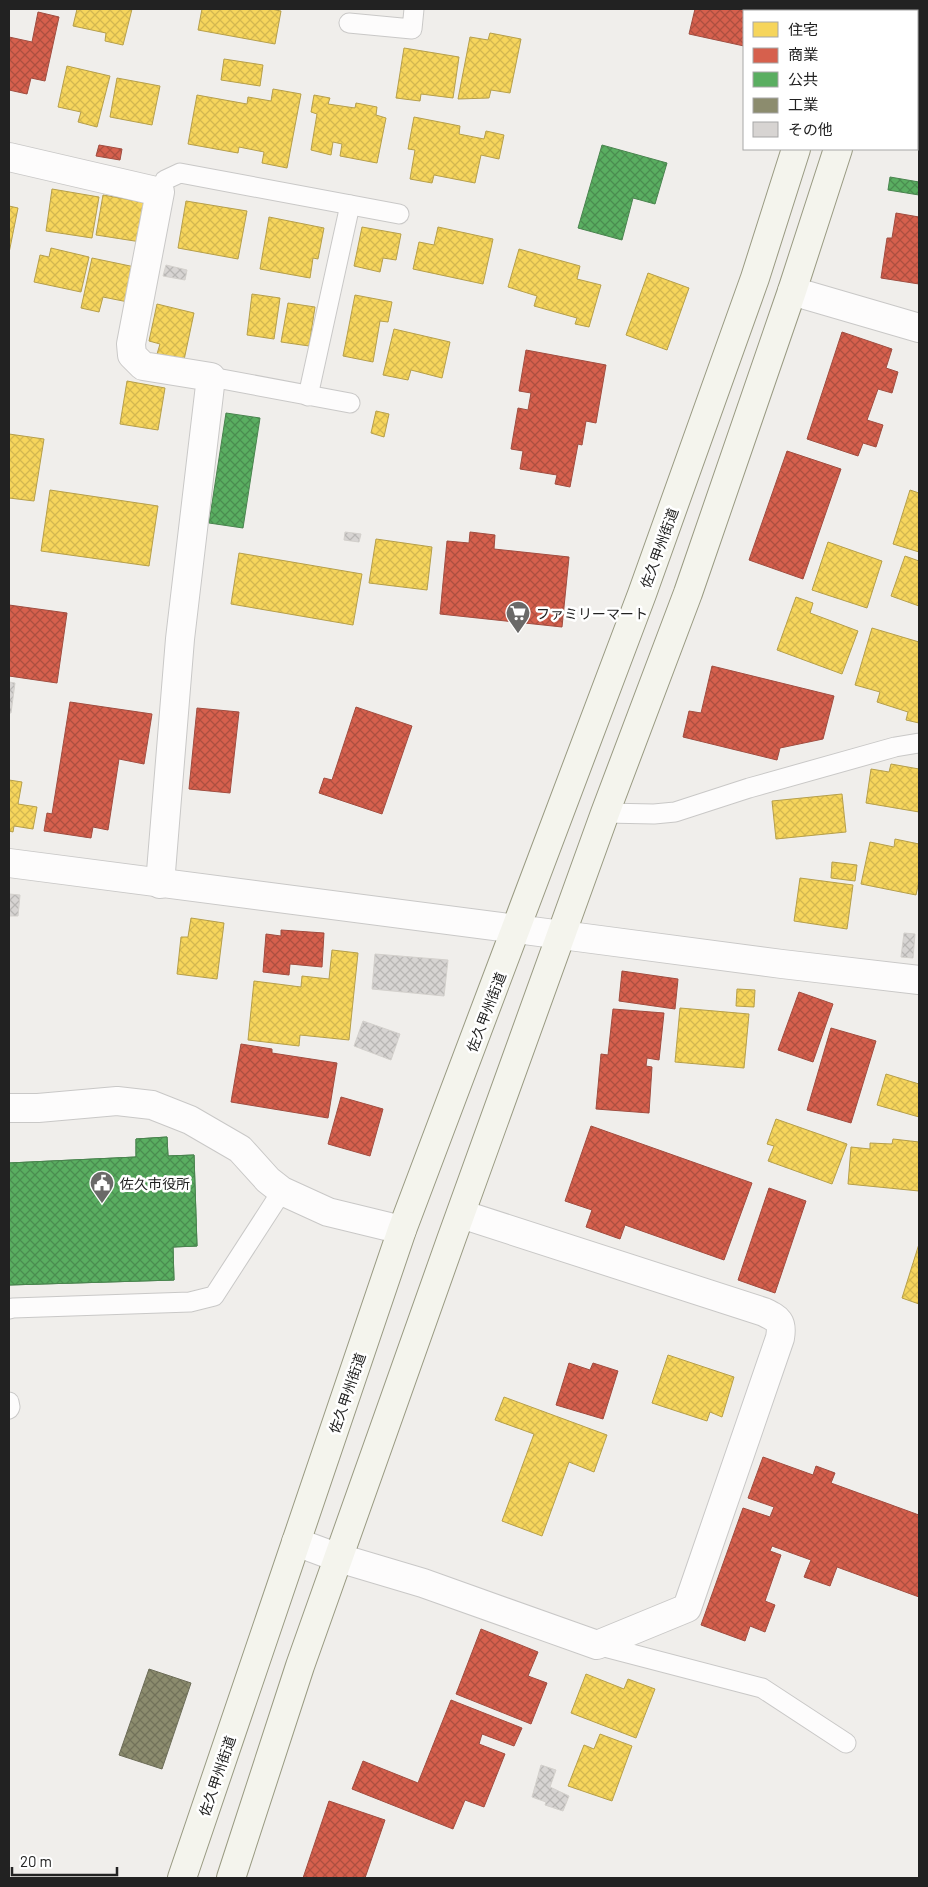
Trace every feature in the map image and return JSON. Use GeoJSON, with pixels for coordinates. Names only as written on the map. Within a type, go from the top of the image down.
{"type":"FeatureCollection","features":[{"type":"Feature","properties":{"kind":"main road","name":"佐久甲州街道"},"geometry":{"type":"LineString","coordinates":[[182,1878],[402,1230],[517,930],[669,520],[755,278],[796,150]]}},
{"type":"Feature","properties":{"kind":"main road"},"geometry":{"type":"LineString","coordinates":[[231,1878],[300,1666],[605,813],[688,593],[792,292],[838,150]]}},
{"type":"Feature","properties":{"kind":"street"},"geometry":{"type":"LineString","coordinates":[[9,157],[160,192],[131,344],[132,355],[143,366],[211,377],[180,639],[160,884]]}},
{"type":"Feature","properties":{"kind":"street"},"geometry":{"type":"LineString","coordinates":[[792,292],[919,328]]}},
{"type":"Feature","properties":{"kind":"street"},"geometry":{"type":"LineString","coordinates":[[9,863],[517,930],[919,980]]}},
{"type":"Feature","properties":{"kind":"street"},"geometry":{"type":"LineString","coordinates":[[9,1108],[38,1108],[117,1101],[152,1105],[190,1120],[240,1149],[268,1180],[282,1191],[328,1212],[402,1230]]}},
{"type":"Feature","properties":{"kind":"street"},"geometry":{"type":"LineString","coordinates":[[296,1542],[339,1558],[423,1583],[597,1645],[687,1608],[777,1348],[782,1328],[778,1319],[764,1312],[461,1214]]}},
{"type":"Feature","properties":{"kind":"lane"},"geometry":{"type":"LineString","coordinates":[[349,24],[412,29],[414,9]]}},
{"type":"Feature","properties":{"kind":"lane"},"geometry":{"type":"LineString","coordinates":[[160,192],[165,180],[180,173],[399,214]]}},
{"type":"Feature","properties":{"kind":"lane"},"geometry":{"type":"LineString","coordinates":[[308,396],[350,205]]}},
{"type":"Feature","properties":{"kind":"lane"},"geometry":{"type":"LineString","coordinates":[[211,377],[350,403]]}},
{"type":"Feature","properties":{"kind":"lane"},"geometry":{"type":"LineString","coordinates":[[605,813],[654,814],[675,812],[758,785],[894,747],[919,743]]}},
{"type":"Feature","properties":{"kind":"lane"},"geometry":{"type":"LineString","coordinates":[[9,1309],[190,1302],[214,1296],[282,1191]]}},
{"type":"Feature","properties":{"kind":"lane"},"geometry":{"type":"LineString","coordinates":[[9,1402],[9,1409]]}},
{"type":"Feature","properties":{"kind":"lane"},"geometry":{"type":"LineString","coordinates":[[597,1645],[762,1688],[846,1743]]}},
{"type":"Feature","properties":{"kind":"building: 住宅"},"geometry":{"type":"Polygon","coordinates":[[[77,9],[132,9],[123,45],[105,41],[106,33],[73,26],[77,9]]]}},
{"type":"Feature","properties":{"kind":"building: 住宅"},"geometry":{"type":"Polygon","coordinates":[[[202,9],[271,9],[281,11],[275,44],[198,30],[202,9]]]}},
{"type":"Feature","properties":{"kind":"building: 住宅"},"geometry":{"type":"Polygon","coordinates":[[[490,33],[521,39],[510,93],[491,90],[489,98],[458,99],[470,37],[488,40],[490,33]]]}},
{"type":"Feature","properties":{"kind":"building: 住宅"},"geometry":{"type":"Polygon","coordinates":[[[404,48],[459,57],[453,98],[421,94],[420,101],[396,98],[404,48]]]}},
{"type":"Feature","properties":{"kind":"building: 住宅"},"geometry":{"type":"Polygon","coordinates":[[[224,59],[263,65],[260,86],[221,80],[224,59]]]}},
{"type":"Feature","properties":{"kind":"building: 住宅"},"geometry":{"type":"Polygon","coordinates":[[[67,66],[110,76],[97,127],[78,122],[81,112],[58,107],[67,66]]]}},
{"type":"Feature","properties":{"kind":"building: 住宅"},"geometry":{"type":"Polygon","coordinates":[[[117,78],[160,86],[152,125],[110,117],[117,78]]]}},
{"type":"Feature","properties":{"kind":"building: 住宅"},"geometry":{"type":"Polygon","coordinates":[[[273,89],[301,94],[287,168],[262,163],[264,152],[239,147],[238,153],[188,144],[197,95],[247,104],[248,97],[271,101],[273,89]]]}},
{"type":"Feature","properties":{"kind":"building: 住宅"},"geometry":{"type":"Polygon","coordinates":[[[314,95],[330,98],[328,104],[355,108],[356,103],[377,107],[376,115],[386,118],[377,163],[340,156],[342,144],[333,142],[331,155],[311,150],[317,114],[311,112],[314,95]]]}},
{"type":"Feature","properties":{"kind":"building: 住宅"},"geometry":{"type":"Polygon","coordinates":[[[414,117],[460,126],[459,134],[484,139],[486,131],[504,135],[499,159],[481,155],[475,183],[434,175],[432,183],[410,179],[415,150],[408,149],[414,117]]]}},
{"type":"Feature","properties":{"kind":"building: 住宅"},"geometry":{"type":"Polygon","coordinates":[[[52,189],[99,197],[92,238],[46,231],[52,189]]]}},
{"type":"Feature","properties":{"kind":"building: 住宅"},"geometry":{"type":"Polygon","coordinates":[[[103,195],[148,203],[141,242],[96,235],[103,195]]]}},
{"type":"Feature","properties":{"kind":"building: 住宅"},"geometry":{"type":"Polygon","coordinates":[[[186,201],[247,211],[238,259],[178,248],[186,201]]]}},
{"type":"Feature","properties":{"kind":"building: 住宅"},"geometry":{"type":"Polygon","coordinates":[[[9,206],[18,208],[9,253],[9,206]]]}},
{"type":"Feature","properties":{"kind":"building: 住宅"},"geometry":{"type":"Polygon","coordinates":[[[269,217],[324,228],[318,259],[313,258],[310,278],[260,269],[269,217]]]}},
{"type":"Feature","properties":{"kind":"building: 住宅"},"geometry":{"type":"Polygon","coordinates":[[[362,227],[401,234],[396,260],[383,258],[380,272],[354,266],[362,227]]]}},
{"type":"Feature","properties":{"kind":"building: 住宅"},"geometry":{"type":"Polygon","coordinates":[[[438,227],[493,239],[483,284],[413,269],[419,242],[434,245],[438,227]]]}},
{"type":"Feature","properties":{"kind":"building: 住宅"},"geometry":{"type":"Polygon","coordinates":[[[51,248],[89,257],[81,292],[34,282],[40,255],[49,257],[51,248]]]}},
{"type":"Feature","properties":{"kind":"building: 住宅"},"geometry":{"type":"Polygon","coordinates":[[[519,249],[580,266],[577,279],[601,285],[589,327],[575,324],[577,318],[534,306],[537,296],[508,287],[519,249]]]}},
{"type":"Feature","properties":{"kind":"building: 住宅"},"geometry":{"type":"Polygon","coordinates":[[[92,258],[135,267],[128,302],[103,297],[99,312],[81,308],[92,258]]]}},
{"type":"Feature","properties":{"kind":"building: 住宅"},"geometry":{"type":"Polygon","coordinates":[[[648,273],[689,288],[667,350],[626,335],[648,273]]]}},
{"type":"Feature","properties":{"kind":"building: 住宅"},"geometry":{"type":"Polygon","coordinates":[[[252,294],[280,298],[274,339],[247,335],[252,294]]]}},
{"type":"Feature","properties":{"kind":"building: 住宅"},"geometry":{"type":"Polygon","coordinates":[[[355,295],[392,302],[388,322],[380,321],[373,362],[343,356],[355,295]]]}},
{"type":"Feature","properties":{"kind":"building: 住宅"},"geometry":{"type":"Polygon","coordinates":[[[288,303],[315,307],[309,346],[281,342],[288,303]]]}},
{"type":"Feature","properties":{"kind":"building: 住宅"},"geometry":{"type":"Polygon","coordinates":[[[157,304],[194,313],[184,360],[157,354],[160,344],[149,341],[157,304]]]}},
{"type":"Feature","properties":{"kind":"building: 住宅"},"geometry":{"type":"Polygon","coordinates":[[[394,329],[450,342],[442,378],[411,370],[408,380],[383,375],[394,329]]]}},
{"type":"Feature","properties":{"kind":"building: 住宅"},"geometry":{"type":"Polygon","coordinates":[[[127,381],[165,388],[158,430],[120,424],[127,381]]]}},
{"type":"Feature","properties":{"kind":"building: 住宅"},"geometry":{"type":"Polygon","coordinates":[[[376,411],[389,414],[384,437],[371,433],[376,411]]]}},
{"type":"Feature","properties":{"kind":"building: 住宅"},"geometry":{"type":"Polygon","coordinates":[[[9,434],[44,439],[34,501],[9,498],[9,434]]]}},
{"type":"Feature","properties":{"kind":"building: 住宅"},"geometry":{"type":"Polygon","coordinates":[[[50,490],[158,506],[149,566],[41,551],[50,490]]]}},
{"type":"Feature","properties":{"kind":"building: 住宅"},"geometry":{"type":"Polygon","coordinates":[[[910,490],[919,493],[919,552],[893,544],[910,490]]]}},
{"type":"Feature","properties":{"kind":"building: 住宅"},"geometry":{"type":"Polygon","coordinates":[[[376,539],[432,547],[427,590],[369,583],[376,539]]]}},
{"type":"Feature","properties":{"kind":"building: 住宅"},"geometry":{"type":"Polygon","coordinates":[[[828,542],[882,561],[867,608],[812,590],[828,542]]]}},
{"type":"Feature","properties":{"kind":"building: 住宅"},"geometry":{"type":"Polygon","coordinates":[[[239,553],[362,574],[353,625],[231,604],[239,553]]]}},
{"type":"Feature","properties":{"kind":"building: 住宅"},"geometry":{"type":"Polygon","coordinates":[[[905,556],[919,561],[919,606],[891,596],[905,556]]]}},
{"type":"Feature","properties":{"kind":"building: 住宅"},"geometry":{"type":"Polygon","coordinates":[[[796,597],[813,603],[810,613],[858,631],[842,674],[777,650],[796,597]]]}},
{"type":"Feature","properties":{"kind":"building: 住宅"},"geometry":{"type":"Polygon","coordinates":[[[872,628],[919,642],[919,723],[906,720],[908,712],[877,702],[880,692],[855,685],[872,628]]]}},
{"type":"Feature","properties":{"kind":"building: 住宅"},"geometry":{"type":"Polygon","coordinates":[[[891,764],[919,769],[919,812],[866,803],[871,769],[889,772],[891,764]]]}},
{"type":"Feature","properties":{"kind":"building: 住宅"},"geometry":{"type":"Polygon","coordinates":[[[9,780],[22,782],[18,804],[37,807],[33,829],[14,826],[13,832],[9,831],[9,780]]]}},
{"type":"Feature","properties":{"kind":"building: 住宅"},"geometry":{"type":"Polygon","coordinates":[[[842,794],[846,832],[776,839],[772,801],[842,794]]]}},
{"type":"Feature","properties":{"kind":"building: 住宅"},"geometry":{"type":"Polygon","coordinates":[[[895,839],[919,844],[919,881],[916,895],[861,884],[870,842],[894,847],[895,839]]]}},
{"type":"Feature","properties":{"kind":"building: 住宅"},"geometry":{"type":"Polygon","coordinates":[[[832,862],[857,865],[855,881],[831,878],[832,862]]]}},
{"type":"Feature","properties":{"kind":"building: 住宅"},"geometry":{"type":"Polygon","coordinates":[[[800,878],[853,885],[847,929],[794,921],[800,878]]]}},
{"type":"Feature","properties":{"kind":"building: 住宅"},"geometry":{"type":"Polygon","coordinates":[[[191,918],[224,923],[217,979],[177,974],[181,937],[188,937],[191,918]]]}},
{"type":"Feature","properties":{"kind":"building: 住宅"},"geometry":{"type":"Polygon","coordinates":[[[332,950],[358,953],[349,1040],[300,1035],[299,1046],[248,1040],[254,981],[301,987],[302,976],[329,979],[332,950]]]}},
{"type":"Feature","properties":{"kind":"building: 住宅"},"geometry":{"type":"Polygon","coordinates":[[[737,989],[755,990],[754,1007],[736,1006],[737,989]]]}},
{"type":"Feature","properties":{"kind":"building: 住宅"},"geometry":{"type":"Polygon","coordinates":[[[680,1008],[749,1014],[744,1068],[675,1062],[680,1008]]]}},
{"type":"Feature","properties":{"kind":"building: 住宅"},"geometry":{"type":"Polygon","coordinates":[[[886,1074],[919,1084],[919,1117],[877,1105],[886,1074]]]}},
{"type":"Feature","properties":{"kind":"building: 住宅"},"geometry":{"type":"Polygon","coordinates":[[[776,1119],[847,1144],[832,1184],[768,1161],[774,1146],[767,1144],[776,1119]]]}},
{"type":"Feature","properties":{"kind":"building: 住宅"},"geometry":{"type":"Polygon","coordinates":[[[893,1139],[919,1142],[919,1191],[848,1184],[851,1147],[870,1149],[870,1143],[892,1144],[893,1139]]]}},
{"type":"Feature","properties":{"kind":"building: 住宅"},"geometry":{"type":"Polygon","coordinates":[[[919,1244],[919,1304],[902,1298],[919,1244]]]}},
{"type":"Feature","properties":{"kind":"building: 住宅"},"geometry":{"type":"Polygon","coordinates":[[[668,1355],[734,1377],[722,1417],[710,1412],[707,1421],[652,1403],[668,1355]]]}},
{"type":"Feature","properties":{"kind":"building: 住宅"},"geometry":{"type":"Polygon","coordinates":[[[504,1397],[607,1435],[594,1472],[569,1462],[542,1536],[502,1521],[534,1434],[495,1420],[504,1397]]]}},
{"type":"Feature","properties":{"kind":"building: 住宅"},"geometry":{"type":"Polygon","coordinates":[[[586,1674],[624,1689],[628,1679],[655,1689],[636,1738],[571,1713],[586,1674]]]}},
{"type":"Feature","properties":{"kind":"building: 住宅"},"geometry":{"type":"Polygon","coordinates":[[[600,1734],[632,1746],[612,1801],[568,1786],[584,1745],[594,1749],[600,1734]]]}},
{"type":"Feature","properties":{"kind":"building: 商業"},"geometry":{"type":"Polygon","coordinates":[[[695,9],[789,9],[743,10],[743,46],[689,34],[695,9]]]}},
{"type":"Feature","properties":{"kind":"building: 商業"},"geometry":{"type":"Polygon","coordinates":[[[38,12],[59,17],[45,81],[31,78],[27,94],[9,90],[9,37],[32,42],[38,12]]]}},
{"type":"Feature","properties":{"kind":"building: 商業"},"geometry":{"type":"Polygon","coordinates":[[[99,145],[122,149],[120,160],[96,156],[99,145]]]}},
{"type":"Feature","properties":{"kind":"building: 商業"},"geometry":{"type":"Polygon","coordinates":[[[896,213],[919,217],[919,284],[881,278],[887,238],[892,238],[896,213]]]}},
{"type":"Feature","properties":{"kind":"building: 商業"},"geometry":{"type":"Polygon","coordinates":[[[842,332],[892,349],[886,368],[898,372],[892,393],[878,389],[867,420],[883,425],[876,447],[863,443],[858,456],[807,439],[842,332]]]}},
{"type":"Feature","properties":{"kind":"building: 商業"},"geometry":{"type":"Polygon","coordinates":[[[526,350],[606,365],[596,423],[586,421],[582,445],[578,444],[570,487],[555,484],[557,475],[520,469],[523,451],[511,449],[518,408],[528,410],[531,393],[519,391],[526,350]]]}},
{"type":"Feature","properties":{"kind":"building: 商業"},"geometry":{"type":"Polygon","coordinates":[[[787,451],[841,469],[803,579],[749,560],[787,451]]]}},
{"type":"Feature","properties":{"kind":"building: 商業"},"geometry":{"type":"Polygon","coordinates":[[[470,532],[495,535],[494,549],[569,557],[562,627],[440,614],[447,541],[469,543],[470,532]]]}},
{"type":"Feature","properties":{"kind":"building: 商業"},"geometry":{"type":"Polygon","coordinates":[[[9,605],[67,613],[57,683],[9,676],[9,605]]]}},
{"type":"Feature","properties":{"kind":"building: 商業"},"geometry":{"type":"Polygon","coordinates":[[[712,666],[834,696],[823,739],[780,748],[777,760],[683,737],[689,711],[701,713],[712,666]]]}},
{"type":"Feature","properties":{"kind":"building: 商業"},"geometry":{"type":"Polygon","coordinates":[[[70,702],[152,714],[144,764],[119,759],[108,830],[93,827],[91,838],[44,831],[47,813],[52,814],[70,702]]]}},
{"type":"Feature","properties":{"kind":"building: 商業"},"geometry":{"type":"Polygon","coordinates":[[[356,707],[412,726],[382,814],[319,793],[324,778],[332,780],[356,707]]]}},
{"type":"Feature","properties":{"kind":"building: 商業"},"geometry":{"type":"Polygon","coordinates":[[[197,708],[239,712],[230,793],[189,789],[197,708]]]}},
{"type":"Feature","properties":{"kind":"building: 商業"},"geometry":{"type":"Polygon","coordinates":[[[281,930],[324,933],[322,967],[290,964],[289,975],[263,972],[266,934],[281,936],[281,930]]]}},
{"type":"Feature","properties":{"kind":"building: 商業"},"geometry":{"type":"Polygon","coordinates":[[[622,971],[678,979],[675,1009],[619,1001],[622,971]]]}},
{"type":"Feature","properties":{"kind":"building: 商業"},"geometry":{"type":"Polygon","coordinates":[[[799,992],[833,1004],[813,1062],[778,1050],[799,992]]]}},
{"type":"Feature","properties":{"kind":"building: 商業"},"geometry":{"type":"Polygon","coordinates":[[[613,1009],[664,1013],[659,1060],[647,1058],[646,1066],[652,1067],[649,1113],[596,1109],[601,1054],[608,1055],[613,1009]]]}},
{"type":"Feature","properties":{"kind":"building: 商業"},"geometry":{"type":"Polygon","coordinates":[[[831,1028],[876,1041],[851,1123],[807,1110],[831,1028]]]}},
{"type":"Feature","properties":{"kind":"building: 商業"},"geometry":{"type":"Polygon","coordinates":[[[241,1044],[272,1049],[272,1053],[337,1063],[328,1118],[231,1102],[241,1044]]]}},
{"type":"Feature","properties":{"kind":"building: 商業"},"geometry":{"type":"Polygon","coordinates":[[[341,1097],[383,1109],[370,1156],[328,1144],[341,1097]]]}},
{"type":"Feature","properties":{"kind":"building: 商業"},"geometry":{"type":"Polygon","coordinates":[[[591,1126],[752,1183],[724,1260],[625,1225],[620,1239],[586,1227],[592,1210],[565,1201],[591,1126]]]}},
{"type":"Feature","properties":{"kind":"building: 商業"},"geometry":{"type":"Polygon","coordinates":[[[769,1188],[806,1201],[775,1293],[738,1280],[769,1188]]]}},
{"type":"Feature","properties":{"kind":"building: 商業"},"geometry":{"type":"Polygon","coordinates":[[[569,1363],[590,1370],[593,1363],[618,1371],[603,1419],[556,1405],[569,1363]]]}},
{"type":"Feature","properties":{"kind":"building: 商業"},"geometry":{"type":"Polygon","coordinates":[[[763,1457],[813,1475],[816,1466],[835,1473],[831,1483],[919,1515],[919,1597],[837,1567],[830,1586],[804,1577],[811,1560],[772,1546],[770,1551],[781,1555],[765,1601],[775,1605],[765,1632],[750,1626],[745,1641],[701,1625],[743,1508],[770,1517],[774,1507],[748,1498],[763,1457]]]}},
{"type":"Feature","properties":{"kind":"building: 商業"},"geometry":{"type":"Polygon","coordinates":[[[481,1629],[538,1652],[528,1676],[547,1683],[531,1724],[456,1694],[481,1629]]]}},
{"type":"Feature","properties":{"kind":"building: 商業"},"geometry":{"type":"Polygon","coordinates":[[[451,1700],[522,1728],[514,1746],[482,1734],[479,1744],[505,1754],[484,1807],[465,1800],[453,1829],[352,1789],[363,1761],[418,1783],[451,1700]]]}},
{"type":"Feature","properties":{"kind":"building: 商業"},"geometry":{"type":"Polygon","coordinates":[[[329,1801],[385,1820],[365,1878],[303,1878],[329,1801]]]}},
{"type":"Feature","properties":{"kind":"building: 公共"},"geometry":{"type":"Polygon","coordinates":[[[919,74],[919,136],[918,136],[919,74]]]}},
{"type":"Feature","properties":{"kind":"building: 公共"},"geometry":{"type":"Polygon","coordinates":[[[602,145],[667,163],[655,204],[633,198],[622,240],[578,228],[602,145]]]}},
{"type":"Feature","properties":{"kind":"building: 公共"},"geometry":{"type":"Polygon","coordinates":[[[890,177],[919,182],[919,195],[888,190],[890,177]]]}},
{"type":"Feature","properties":{"kind":"building: 公共"},"geometry":{"type":"Polygon","coordinates":[[[226,413],[260,418],[243,528],[209,523],[226,413]]]}},
{"type":"Feature","properties":{"kind":"building: 公共","name":"佐久市役所"},"geometry":{"type":"Polygon","coordinates":[[[167,1137],[168,1156],[194,1155],[197,1246],[173,1247],[174,1280],[9,1285],[9,1163],[136,1157],[136,1139],[167,1137]]]}},
{"type":"Feature","properties":{"kind":"building: 公共","name":"佐久市役所"},"geometry":{"type":"Polygon","coordinates":[[[167,1137],[168,1156],[194,1155],[197,1246],[173,1247],[174,1280],[9,1285],[9,1163],[136,1157],[136,1139],[167,1137]]]}},
{"type":"Feature","properties":{"kind":"building: 工業"},"geometry":{"type":"Polygon","coordinates":[[[149,1669],[191,1683],[162,1769],[119,1755],[149,1669]]]}},
{"type":"Feature","properties":{"kind":"building: その他"},"geometry":{"type":"Polygon","coordinates":[[[166,265],[187,270],[185,280],[163,276],[166,265]]]}},
{"type":"Feature","properties":{"kind":"building: その他"},"geometry":{"type":"Polygon","coordinates":[[[345,532],[361,534],[359,542],[344,540],[345,532]]]}},
{"type":"Feature","properties":{"kind":"building: その他"},"geometry":{"type":"Polygon","coordinates":[[[9,682],[15,683],[11,713],[9,713],[9,682]]]}},
{"type":"Feature","properties":{"kind":"building: その他"},"geometry":{"type":"Polygon","coordinates":[[[9,894],[20,895],[18,916],[9,916],[9,894]]]}},
{"type":"Feature","properties":{"kind":"building: その他"},"geometry":{"type":"Polygon","coordinates":[[[904,933],[915,934],[913,958],[901,957],[904,933]]]}},
{"type":"Feature","properties":{"kind":"building: その他"},"geometry":{"type":"Polygon","coordinates":[[[375,954],[448,960],[444,996],[372,989],[375,954]]]}},
{"type":"Feature","properties":{"kind":"building: その他"},"geometry":{"type":"Polygon","coordinates":[[[363,1021],[400,1034],[391,1060],[354,1046],[363,1021]]]}},
{"type":"Feature","properties":{"kind":"building: その他"},"geometry":{"type":"Polygon","coordinates":[[[541,1765],[556,1770],[550,1787],[569,1796],[563,1811],[545,1805],[546,1802],[532,1797],[541,1765]]]}},
{"type":"Feature","properties":{"kind":"place","name":"ファミリーマート"},"geometry":{"type":"Point","coordinates":[518,634]}},
{"type":"Feature","properties":{"kind":"place","name":"佐久市役所"},"geometry":{"type":"Point","coordinates":[102,1204]}}]}
